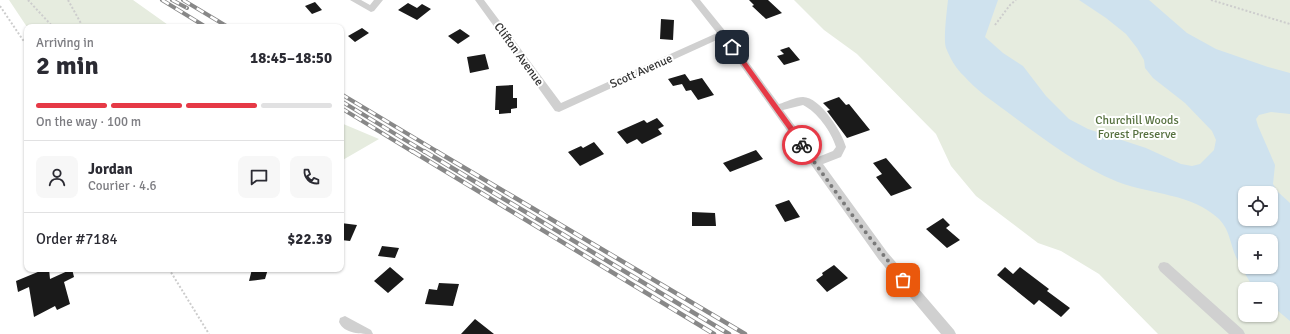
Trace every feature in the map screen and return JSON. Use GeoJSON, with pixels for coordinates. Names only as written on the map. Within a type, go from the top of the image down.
{"type":"FeatureCollection","features":[{"type":"Feature","properties":{"kind":"street"},"geometry":{"type":"LineString","coordinates":[[354,0],[371,9],[379,0]]}},
{"type":"Feature","properties":{"kind":"street","name":"Clifton Avenue"},"geometry":{"type":"LineString","coordinates":[[479,0],[559,108]]}},
{"type":"Feature","properties":{"kind":"street"},"geometry":{"type":"LineString","coordinates":[[695,0],[723,34],[884,256],[949,334]]}},
{"type":"Feature","properties":{"kind":"street","name":"Scott Avenue"},"geometry":{"type":"LineString","coordinates":[[559,108],[723,34]]}},
{"type":"Feature","properties":{"kind":"street"},"geometry":{"type":"LineString","coordinates":[[776,108],[803,101],[807,102],[815,107],[839,139],[841,147],[837,154],[815,162]]}},
{"type":"Feature","properties":{"kind":"street"},"geometry":{"type":"LineString","coordinates":[[1164,267],[1238,334]]}},
{"type":"Feature","properties":{"kind":"street"},"geometry":{"type":"LineString","coordinates":[[345,322],[366,334]]}},
{"type":"Feature","properties":{"kind":"path"},"geometry":{"type":"LineString","coordinates":[[28,0],[50,24]]}},
{"type":"Feature","properties":{"kind":"path"},"geometry":{"type":"LineString","coordinates":[[68,0],[81,24]]}},
{"type":"Feature","properties":{"kind":"path"},"geometry":{"type":"LineString","coordinates":[[995,25],[1010,4],[1016,0]]}},
{"type":"Feature","properties":{"kind":"path"},"geometry":{"type":"LineString","coordinates":[[1211,0],[1224,6],[1290,24]]}},
{"type":"Feature","properties":{"kind":"path"},"geometry":{"type":"LineString","coordinates":[[0,6],[24,42]]}},
{"type":"Feature","properties":{"kind":"path"},"geometry":{"type":"LineString","coordinates":[[171,272],[209,334]]}},
{"type":"Feature","properties":{"kind":"green space"},"geometry":{"type":"Polygon","coordinates":[[[9,0],[133,0],[167,24],[25,24],[9,0]]]}},
{"type":"Feature","properties":{"kind":"green space","name":"Churchill Woods Forest Preserve"},"geometry":{"type":"Polygon","coordinates":[[[794,0],[1290,0],[1290,334],[1158,334],[1099,274],[1061,251],[1038,243],[976,196],[951,166],[936,134],[857,54],[824,30],[794,0]]]}},
{"type":"Feature","properties":{"kind":"green space"},"geometry":{"type":"Polygon","coordinates":[[[344,124],[379,139],[344,159],[344,124]]]}},
{"type":"Feature","properties":{"kind":"water"},"geometry":{"type":"Polygon","coordinates":[[[948,0],[998,0],[985,37],[1003,53],[1023,66],[1046,96],[1069,119],[1088,129],[1146,148],[1181,164],[1192,166],[1200,164],[1214,150],[1216,140],[1212,131],[1185,103],[1153,78],[1145,68],[1144,60],[1137,48],[1126,34],[1106,18],[1079,0],[1149,0],[1187,33],[1216,49],[1290,73],[1290,114],[1271,112],[1259,115],[1256,119],[1275,165],[1273,184],[1274,186],[1238,186],[1238,226],[1278,226],[1278,192],[1290,203],[1290,321],[1278,311],[1278,282],[1250,282],[1245,274],[1278,274],[1278,234],[1238,234],[1238,261],[1223,223],[1208,210],[1184,199],[1131,186],[1103,175],[1074,159],[989,99],[956,67],[946,48],[945,32],[948,0]]]}},
{"type":"Feature","properties":{"kind":"building"},"geometry":{"type":"Polygon","coordinates":[[[749,0],[768,0],[782,13],[766,19],[752,6],[754,5],[749,0]]]}},
{"type":"Feature","properties":{"kind":"building"},"geometry":{"type":"Polygon","coordinates":[[[315,2],[322,10],[312,14],[305,6],[315,2]]]}},
{"type":"Feature","properties":{"kind":"building"},"geometry":{"type":"Polygon","coordinates":[[[408,3],[417,8],[422,4],[431,9],[417,20],[398,10],[408,3]]]}},
{"type":"Feature","properties":{"kind":"building"},"geometry":{"type":"Polygon","coordinates":[[[661,19],[674,20],[673,40],[660,39],[661,19]]]}},
{"type":"Feature","properties":{"kind":"building"},"geometry":{"type":"Polygon","coordinates":[[[362,28],[369,33],[355,42],[348,36],[362,28]]]}},
{"type":"Feature","properties":{"kind":"building"},"geometry":{"type":"Polygon","coordinates":[[[460,29],[470,36],[458,44],[448,36],[460,29]]]}},
{"type":"Feature","properties":{"kind":"building"},"geometry":{"type":"Polygon","coordinates":[[[789,47],[800,60],[784,65],[777,56],[784,54],[780,50],[789,47]]]}},
{"type":"Feature","properties":{"kind":"building"},"geometry":{"type":"Polygon","coordinates":[[[485,54],[489,69],[470,73],[467,57],[485,54]]]}},
{"type":"Feature","properties":{"kind":"building"},"geometry":{"type":"Polygon","coordinates":[[[685,74],[690,81],[702,78],[714,95],[698,100],[691,90],[686,91],[682,84],[673,86],[668,79],[685,74]]]}},
{"type":"Feature","properties":{"kind":"building"},"geometry":{"type":"Polygon","coordinates":[[[513,85],[513,98],[517,98],[517,108],[511,109],[511,113],[499,114],[499,110],[495,110],[496,86],[513,85]]]}},
{"type":"Feature","properties":{"kind":"building"},"geometry":{"type":"Polygon","coordinates":[[[839,97],[846,105],[849,104],[870,130],[847,138],[827,111],[830,110],[823,103],[839,97]]]}},
{"type":"Feature","properties":{"kind":"building"},"geometry":{"type":"Polygon","coordinates":[[[657,118],[664,126],[658,129],[662,134],[642,144],[637,139],[627,144],[617,132],[644,120],[647,123],[657,118]]]}},
{"type":"Feature","properties":{"kind":"building"},"geometry":{"type":"Polygon","coordinates":[[[594,142],[604,154],[580,166],[568,152],[581,146],[583,148],[594,142]]]}},
{"type":"Feature","properties":{"kind":"building"},"geometry":{"type":"Polygon","coordinates":[[[756,150],[763,159],[730,172],[723,163],[756,150]]]}},
{"type":"Feature","properties":{"kind":"building"},"geometry":{"type":"Polygon","coordinates":[[[886,158],[912,188],[891,196],[876,177],[882,174],[873,163],[886,158]]]}},
{"type":"Feature","properties":{"kind":"building"},"geometry":{"type":"Polygon","coordinates":[[[789,200],[800,217],[785,222],[775,205],[789,200]]]}},
{"type":"Feature","properties":{"kind":"building"},"geometry":{"type":"Polygon","coordinates":[[[692,212],[715,213],[716,226],[692,226],[692,212]]]}},
{"type":"Feature","properties":{"kind":"building"},"geometry":{"type":"Polygon","coordinates":[[[943,218],[950,225],[946,228],[960,240],[947,248],[926,229],[943,218]]]}},
{"type":"Feature","properties":{"kind":"building"},"geometry":{"type":"Polygon","coordinates":[[[344,223],[357,225],[350,241],[344,240],[344,223]]]}},
{"type":"Feature","properties":{"kind":"building"},"geometry":{"type":"Polygon","coordinates":[[[382,246],[399,248],[395,258],[378,256],[382,246]]]}},
{"type":"Feature","properties":{"kind":"building"},"geometry":{"type":"Polygon","coordinates":[[[834,265],[848,278],[827,292],[816,280],[823,275],[822,273],[834,265]]]}},
{"type":"Feature","properties":{"kind":"building"},"geometry":{"type":"Polygon","coordinates":[[[390,267],[404,279],[388,293],[374,281],[390,267]]]}},
{"type":"Feature","properties":{"kind":"building"},"geometry":{"type":"Polygon","coordinates":[[[1005,267],[1013,274],[1020,267],[1049,289],[1047,291],[1070,308],[1061,317],[1039,300],[1034,305],[997,275],[1005,267]]]}},
{"type":"Feature","properties":{"kind":"building"},"geometry":{"type":"Polygon","coordinates":[[[38,272],[49,272],[50,279],[65,272],[73,272],[74,277],[64,282],[70,304],[57,310],[55,306],[34,317],[29,287],[18,292],[16,281],[38,272]]]}},
{"type":"Feature","properties":{"kind":"building"},"geometry":{"type":"Polygon","coordinates":[[[251,272],[267,272],[265,279],[249,281],[251,272]]]}},
{"type":"Feature","properties":{"kind":"building"},"geometry":{"type":"Polygon","coordinates":[[[439,283],[459,284],[453,306],[425,304],[429,289],[437,290],[439,283]]]}},
{"type":"Feature","properties":{"kind":"building"},"geometry":{"type":"Polygon","coordinates":[[[475,319],[494,334],[461,334],[475,319]]]}},
{"type":"Feature","properties":{"kind":"railway"},"geometry":{"type":"LineString","coordinates":[[162,0],[201,24]]}},
{"type":"Feature","properties":{"kind":"railway"},"geometry":{"type":"LineString","coordinates":[[172,0],[187,8]]}},
{"type":"Feature","properties":{"kind":"railway"},"geometry":{"type":"LineString","coordinates":[[183,0],[223,24]]}},
{"type":"Feature","properties":{"kind":"railway"},"geometry":{"type":"LineString","coordinates":[[344,96],[438,152]]}},
{"type":"Feature","properties":{"kind":"railway"},"geometry":{"type":"LineString","coordinates":[[344,103],[425,152]]}},
{"type":"Feature","properties":{"kind":"railway"},"geometry":{"type":"LineString","coordinates":[[344,110],[413,152]]}},
{"type":"Feature","properties":{"kind":"railway"},"geometry":{"type":"LineString","coordinates":[[412,151],[714,334]]}},
{"type":"Feature","properties":{"kind":"railway"},"geometry":{"type":"LineString","coordinates":[[424,151],[729,334]]}},
{"type":"Feature","properties":{"kind":"railway"},"geometry":{"type":"LineString","coordinates":[[436,151],[745,334]]}},
{"type":"Feature","properties":{"kind":"way so far"},"geometry":{"type":"LineString","coordinates":[[802,145],[853,216],[903,280]]}},
{"type":"Feature","properties":{"kind":"route"},"geometry":{"type":"LineString","coordinates":[[732,47],[802,145]]}}]}
